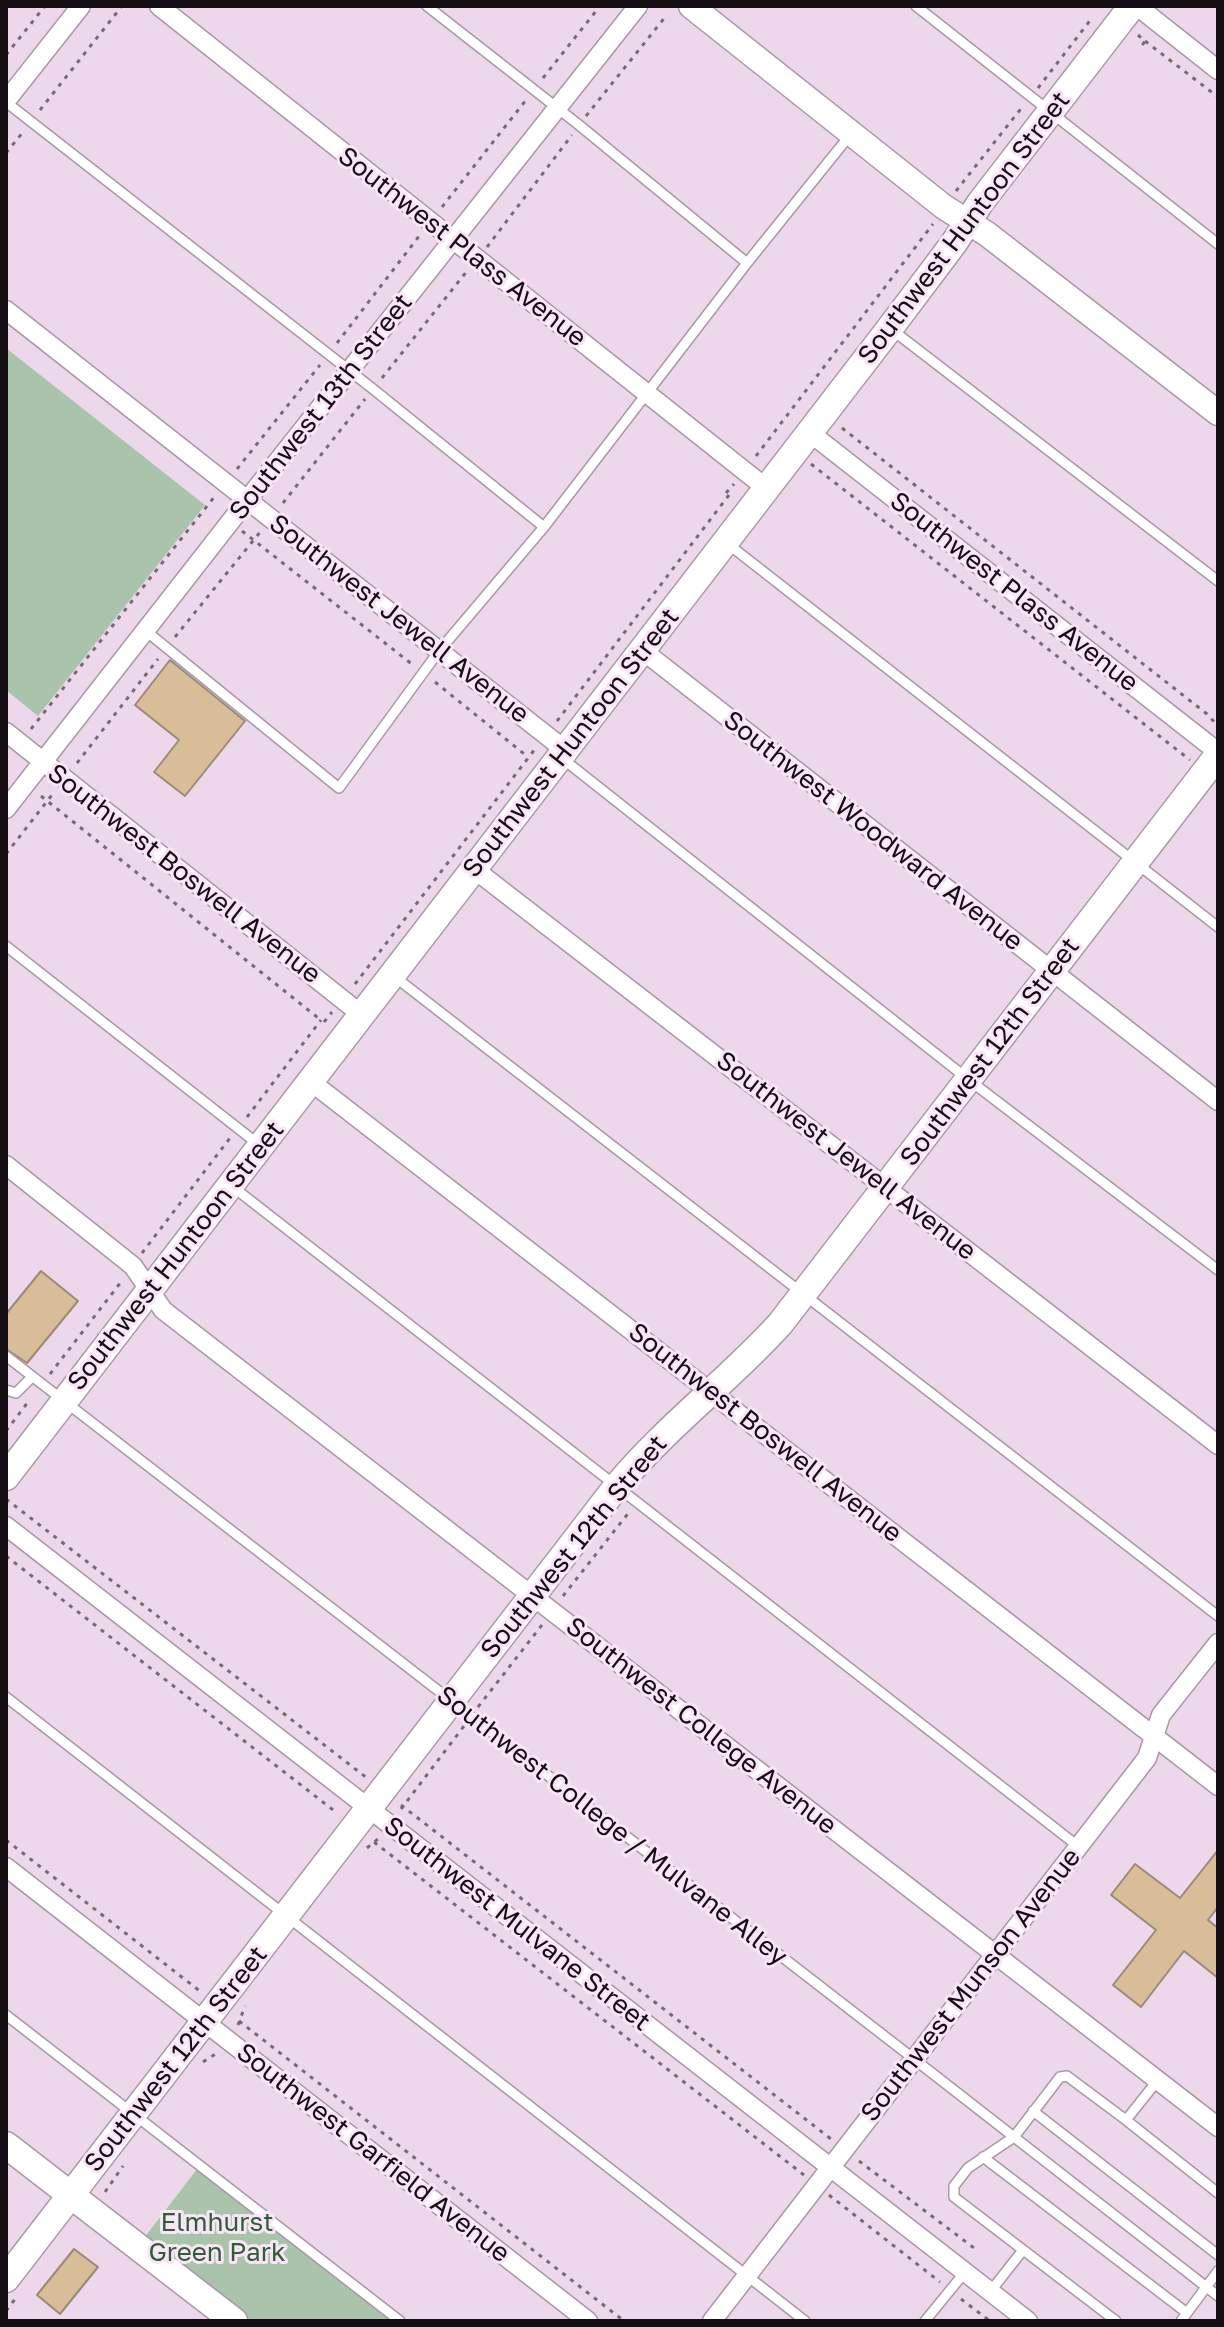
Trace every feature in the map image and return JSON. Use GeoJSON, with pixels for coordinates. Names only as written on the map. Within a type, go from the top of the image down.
{"type":"FeatureCollection","features":[{"type":"Feature","properties":{"kind":"main road","name":"Southwest Huntoon Street"},"geometry":{"type":"LineString","coordinates":[[6,1477],[310,1081],[352,1008],[392,975],[474,869],[557,747],[642,650],[890,328],[968,222],[1040,105],[1134,6]]}},
{"type":"Feature","properties":{"kind":"main road","name":"Southwest 12th Street"},"geometry":{"type":"LineString","coordinates":[[6,2279],[286,1916],[377,1818],[450,1701],[542,1602],[626,1494],[645,1454],[764,1341],[803,1294],[1214,759]]}},
{"type":"Feature","properties":{"kind":"main road"},"geometry":{"type":"LineString","coordinates":[[6,2145],[234,2321]]}},
{"type":"Feature","properties":{"kind":"street"},"geometry":{"type":"LineString","coordinates":[[6,102],[81,6]]}},
{"type":"Feature","properties":{"kind":"street","name":"Southwest Plass Avenue"},"geometry":{"type":"LineString","coordinates":[[159,6],[766,488]]}},
{"type":"Feature","properties":{"kind":"street","name":"Southwest 13th Street"},"geometry":{"type":"LineString","coordinates":[[6,809],[638,6]]}},
{"type":"Feature","properties":{"kind":"street"},"geometry":{"type":"LineString","coordinates":[[691,6],[944,207],[987,234],[1218,413]]}},
{"type":"Feature","properties":{"kind":"street"},"geometry":{"type":"LineString","coordinates":[[1134,6],[1218,70]]}},
{"type":"Feature","properties":{"kind":"street","name":"Southwest Jewell Avenue"},"geometry":{"type":"LineString","coordinates":[[6,310],[557,747]]}},
{"type":"Feature","properties":{"kind":"street","name":"Southwest Plass Avenue"},"geometry":{"type":"LineString","coordinates":[[809,432],[1214,759]]}},
{"type":"Feature","properties":{"kind":"street","name":"Southwest Woodward Avenue"},"geometry":{"type":"LineString","coordinates":[[642,650],[1218,1101]]}},
{"type":"Feature","properties":{"kind":"street","name":"Southwest Boswell Avenue"},"geometry":{"type":"LineString","coordinates":[[13,738],[352,1008]]}},
{"type":"Feature","properties":{"kind":"street","name":"Southwest Jewell Avenue"},"geometry":{"type":"LineString","coordinates":[[474,869],[1218,1445]]}},
{"type":"Feature","properties":{"kind":"street","name":"Southwest Boswell Avenue"},"geometry":{"type":"LineString","coordinates":[[310,1081],[1218,1786]]}},
{"type":"Feature","properties":{"kind":"street","name":"Southwest College Avenue"},"geometry":{"type":"LineString","coordinates":[[6,1165],[133,1266],[163,1310],[1218,2127]]}},
{"type":"Feature","properties":{"kind":"street","name":"Southwest Mulvane Street"},"geometry":{"type":"LineString","coordinates":[[6,1526],[377,1818],[1028,2321]]}},
{"type":"Feature","properties":{"kind":"street","name":"Southwest Munson Avenue"},"geometry":{"type":"LineString","coordinates":[[712,2321],[1147,1758],[1161,1715],[1218,1643]]}},
{"type":"Feature","properties":{"kind":"street","name":"Southwest Garfield Avenue"},"geometry":{"type":"LineString","coordinates":[[6,1867],[212,2014],[227,2040],[588,2321]]}},
{"type":"Feature","properties":{"kind":"lane"},"geometry":{"type":"LineString","coordinates":[[427,6],[747,263]]}},
{"type":"Feature","properties":{"kind":"lane"},"geometry":{"type":"LineString","coordinates":[[916,6],[1218,244]]}},
{"type":"Feature","properties":{"kind":"lane"},"geometry":{"type":"LineString","coordinates":[[6,102],[544,527]]}},
{"type":"Feature","properties":{"kind":"lane"},"geometry":{"type":"LineString","coordinates":[[146,631],[339,788],[439,651],[544,527],[852,132]]}},
{"type":"Feature","properties":{"kind":"lane"},"geometry":{"type":"LineString","coordinates":[[890,328],[1218,581]]}},
{"type":"Feature","properties":{"kind":"lane"},"geometry":{"type":"LineString","coordinates":[[725,542],[1218,927]]}},
{"type":"Feature","properties":{"kind":"lane"},"geometry":{"type":"LineString","coordinates":[[557,747],[969,1080],[1218,1270]]}},
{"type":"Feature","properties":{"kind":"lane"},"geometry":{"type":"LineString","coordinates":[[6,946],[261,1146]]}},
{"type":"Feature","properties":{"kind":"lane"},"geometry":{"type":"LineString","coordinates":[[392,975],[1218,1616]]}},
{"type":"Feature","properties":{"kind":"lane"},"geometry":{"type":"LineString","coordinates":[[231,1185],[1079,1847]]}},
{"type":"Feature","properties":{"kind":"lane","name":"Southwest College / Mulvane Alley"},"geometry":{"type":"LineString","coordinates":[[6,1356],[1218,2296]]}},
{"type":"Feature","properties":{"kind":"lane"},"geometry":{"type":"LineString","coordinates":[[6,1390],[16,1393],[32,1377]]}},
{"type":"Feature","properties":{"kind":"lane"},"geometry":{"type":"LineString","coordinates":[[6,1697],[805,2321]]}},
{"type":"Feature","properties":{"kind":"lane"},"geometry":{"type":"LineString","coordinates":[[6,2015],[400,2321]]}},
{"type":"Feature","properties":{"kind":"lane"},"geometry":{"type":"LineString","coordinates":[[1116,2321],[954,2197],[954,2186],[968,2168],[1014,2137],[1060,2077],[1067,2076],[1218,2193]]}},
{"type":"Feature","properties":{"kind":"lane"},"geometry":{"type":"LineString","coordinates":[[1126,2120],[1158,2080]]}},
{"type":"Feature","properties":{"kind":"lane"},"geometry":{"type":"LineString","coordinates":[[1033,2111],[1218,2255]]}},
{"type":"Feature","properties":{"kind":"lane"},"geometry":{"type":"LineString","coordinates":[[983,2157],[1184,2317],[1218,2271]]}},
{"type":"Feature","properties":{"kind":"lane"},"geometry":{"type":"LineString","coordinates":[[990,2292],[1023,2250]]}},
{"type":"Feature","properties":{"kind":"lane"},"geometry":{"type":"LineString","coordinates":[[925,2321],[965,2272]]}},
{"type":"Feature","properties":{"kind":"path"},"geometry":{"type":"LineString","coordinates":[[6,55],[45,6]]}},
{"type":"Feature","properties":{"kind":"path"},"geometry":{"type":"LineString","coordinates":[[6,153],[122,6]]}},
{"type":"Feature","properties":{"kind":"path"},"geometry":{"type":"LineString","coordinates":[[13,738],[226,483],[600,6]]}},
{"type":"Feature","properties":{"kind":"path"},"geometry":{"type":"LineString","coordinates":[[6,854],[666,16]]}},
{"type":"Feature","properties":{"kind":"path"},"geometry":{"type":"LineString","coordinates":[[26,784],[321,1020],[324,1022],[352,1008],[528,757],[557,747],[744,471],[944,207],[1040,105],[1092,19]]}},
{"type":"Feature","properties":{"kind":"path"},"geometry":{"type":"LineString","coordinates":[[1145,41],[1218,97]]}},
{"type":"Feature","properties":{"kind":"path"},"geometry":{"type":"LineString","coordinates":[[839,426],[1207,714],[1218,726]]}},
{"type":"Feature","properties":{"kind":"path"},"geometry":{"type":"LineString","coordinates":[[811,464],[1214,759]]}},
{"type":"Feature","properties":{"kind":"path"},"geometry":{"type":"LineString","coordinates":[[231,522],[528,757]]}},
{"type":"Feature","properties":{"kind":"path"},"geometry":{"type":"LineString","coordinates":[[6,1431],[321,1020]]}},
{"type":"Feature","properties":{"kind":"path"},"geometry":{"type":"LineString","coordinates":[[376,1843],[377,1818],[471,1717],[542,1602],[626,1494]]}},
{"type":"Feature","properties":{"kind":"path"},"geometry":{"type":"LineString","coordinates":[[6,1499],[377,1818]]}},
{"type":"Feature","properties":{"kind":"path"},"geometry":{"type":"LineString","coordinates":[[6,1556],[844,2149],[974,2248]]}},
{"type":"Feature","properties":{"kind":"path"},"geometry":{"type":"LineString","coordinates":[[376,1843],[377,1818]]}},
{"type":"Feature","properties":{"kind":"path"},"geometry":{"type":"LineString","coordinates":[[376,1843],[377,1818]]}},
{"type":"Feature","properties":{"kind":"path"},"geometry":{"type":"LineString","coordinates":[[6,1840],[212,2014],[240,2023],[624,2321]]}},
{"type":"Feature","properties":{"kind":"path"},"geometry":{"type":"LineString","coordinates":[[376,1843],[990,2321]]}},
{"type":"Feature","properties":{"kind":"path"},"geometry":{"type":"LineString","coordinates":[[200,2063],[215,2055],[227,2040],[240,2023],[246,2004]]}},
{"type":"Feature","properties":{"kind":"path"},"geometry":{"type":"LineString","coordinates":[[99,2199],[127,2159]]}},
{"type":"Feature","properties":{"kind":"green space"},"geometry":{"type":"Polygon","coordinates":[[[6,348],[205,505],[38,716],[6,690],[6,348]]]}},
{"type":"Feature","properties":{"kind":"green space","name":"Elmhurst Green Park"},"geometry":{"type":"Polygon","coordinates":[[[198,2168],[396,2321],[252,2321],[144,2238],[198,2168]]]}},
{"type":"Feature","properties":{"kind":"building"},"geometry":{"type":"Polygon","coordinates":[[[170,660],[245,721],[185,796],[154,772],[179,740],[135,705],[170,660]]]}},
{"type":"Feature","properties":{"kind":"building"},"geometry":{"type":"Polygon","coordinates":[[[41,1271],[78,1301],[27,1363],[6,1349],[6,1314],[41,1271]]]}},
{"type":"Feature","properties":{"kind":"building"},"geometry":{"type":"Polygon","coordinates":[[[1218,1850],[1218,1907],[1208,1920],[1218,1928],[1218,1978],[1184,1951],[1141,2007],[1113,1985],[1156,1930],[1111,1895],[1135,1864],[1180,1898],[1218,1850]]]}},
{"type":"Feature","properties":{"kind":"building"},"geometry":{"type":"Polygon","coordinates":[[[74,2249],[98,2267],[60,2314],[37,2295],[74,2249]]]}}]}
